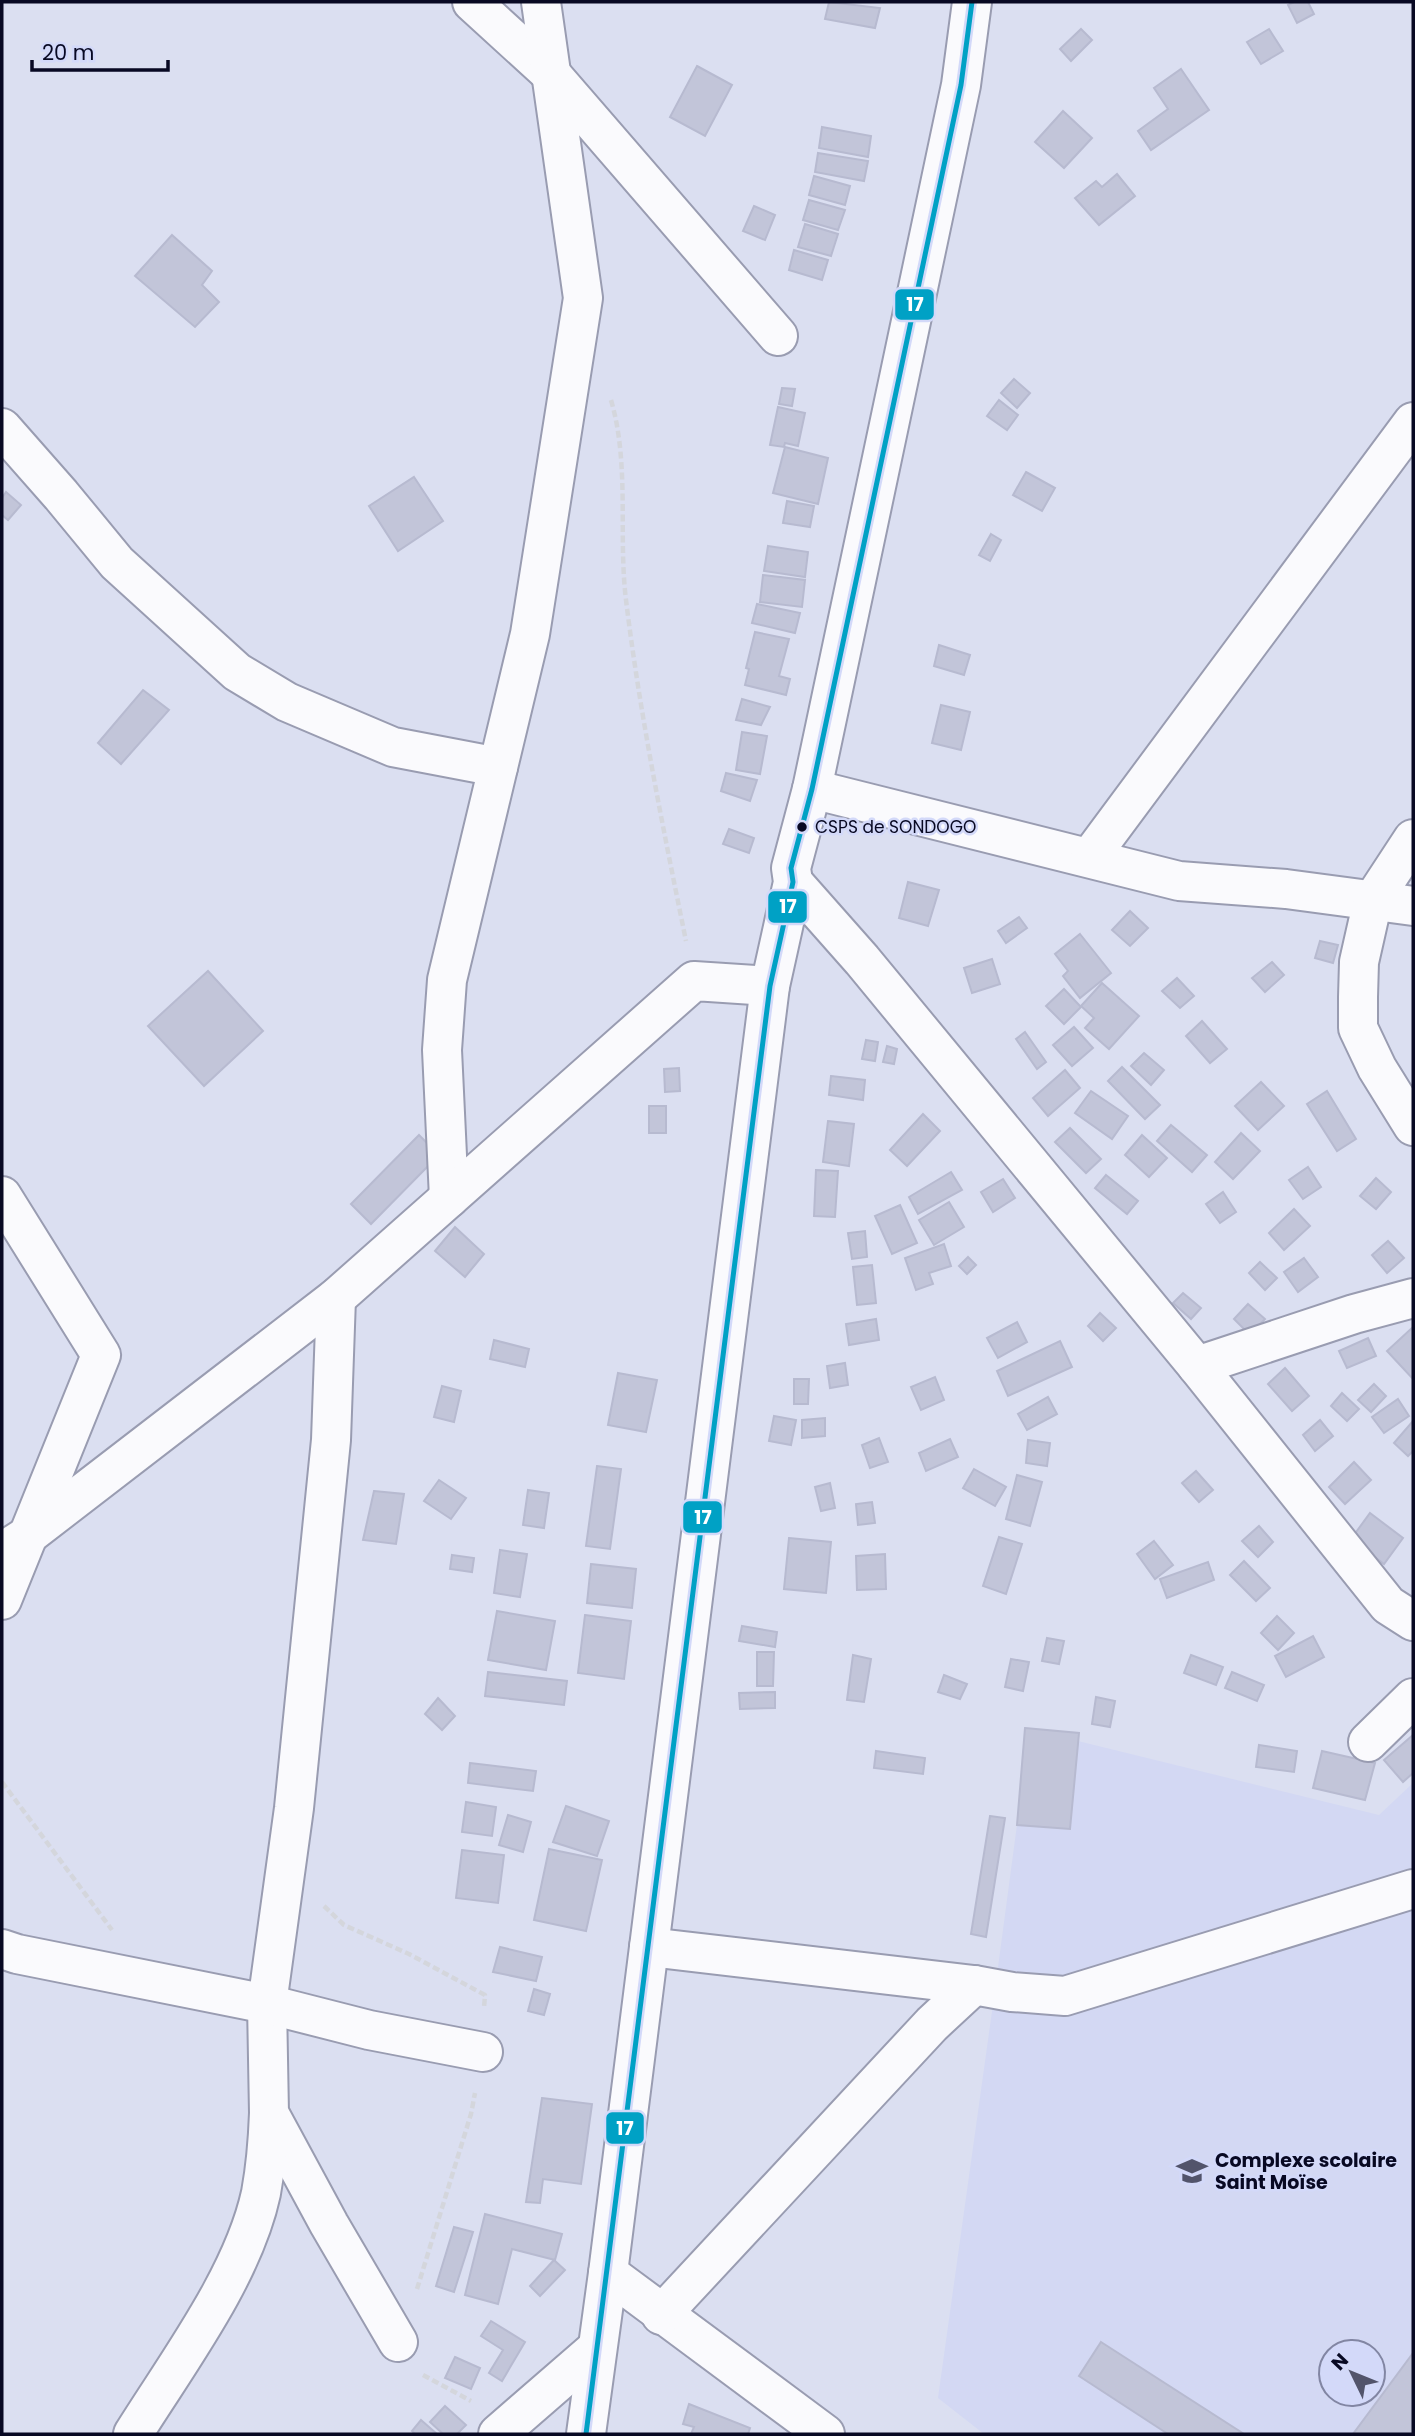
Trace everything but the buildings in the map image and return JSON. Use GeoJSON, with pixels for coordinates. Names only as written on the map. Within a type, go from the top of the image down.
{"type":"FeatureCollection","features":[{"type":"Feature","properties":{"kind":"street"},"geometry":{"type":"LineString","coordinates":[[472,2],[552,75],[778,336]]}},
{"type":"Feature","properties":{"kind":"street"},"geometry":{"type":"LineString","coordinates":[[449,1198],[442,1050],[447,980],[530,634],[583,298],[541,2]]}},
{"type":"Feature","properties":{"kind":"street"},"geometry":{"type":"LineString","coordinates":[[586,2434],[770,986],[793,882],[791,868],[812,789],[961,85],[972,2]]}},
{"type":"Feature","properties":{"kind":"street"},"geometry":{"type":"LineString","coordinates":[[1090,857],[1413,422]]}},
{"type":"Feature","properties":{"kind":"street"},"geometry":{"type":"LineString","coordinates":[[2,428],[117,563],[236,673],[287,702],[393,747],[498,767]]}},
{"type":"Feature","properties":{"kind":"street"},"geometry":{"type":"LineString","coordinates":[[812,789],[1179,881],[1413,906]]}},
{"type":"Feature","properties":{"kind":"street"},"geometry":{"type":"LineString","coordinates":[[1413,839],[1373,900],[1359,962],[1358,1028],[1377,1068],[1413,1126]]}},
{"type":"Feature","properties":{"kind":"street"},"geometry":{"type":"LineString","coordinates":[[793,882],[862,960],[1197,1366],[1388,1605],[1413,1620]]}},
{"type":"Feature","properties":{"kind":"street"},"geometry":{"type":"LineString","coordinates":[[15,1544],[337,1298],[694,981],[770,986]]}},
{"type":"Feature","properties":{"kind":"street"},"geometry":{"type":"LineString","coordinates":[[2,1196],[101,1355],[15,1544],[2,1600]]}},
{"type":"Feature","properties":{"kind":"street"},"geometry":{"type":"LineString","coordinates":[[133,2434],[220,2294],[243,2244],[260,2195],[267,2156],[270,2113],[267,2004],[286,1869],[331,1440],[337,1298]]}},
{"type":"Feature","properties":{"kind":"street"},"geometry":{"type":"LineString","coordinates":[[1197,1366],[1354,1314],[1413,1298]]}},
{"type":"Feature","properties":{"kind":"street"},"geometry":{"type":"LineString","coordinates":[[1368,1742],[1413,1698]]}},
{"type":"Feature","properties":{"kind":"street"},"geometry":{"type":"LineString","coordinates":[[649,1947],[974,1985],[1012,1992],[1065,1996],[1413,1889]]}},
{"type":"Feature","properties":{"kind":"street"},"geometry":{"type":"LineString","coordinates":[[2,1950],[267,2004],[369,2030],[483,2052]]}},
{"type":"Feature","properties":{"kind":"street"},"geometry":{"type":"LineString","coordinates":[[661,2315],[932,2024],[974,1985]]}},
{"type":"Feature","properties":{"kind":"street"},"geometry":{"type":"LineString","coordinates":[[270,2113],[329,2224],[398,2342]]}},
{"type":"Feature","properties":{"kind":"street"},"geometry":{"type":"LineString","coordinates":[[608,2273],[661,2315],[825,2434]]}},
{"type":"Feature","properties":{"kind":"street"},"geometry":{"type":"LineString","coordinates":[[506,2428],[596,2349]]}},
{"type":"Feature","properties":{"kind":"path"},"geometry":{"type":"LineString","coordinates":[[609,390],[620,429],[626,598],[655,792],[694,981]]}},
{"type":"Feature","properties":{"kind":"path"},"geometry":{"type":"LineString","coordinates":[[2,1782],[109,1923],[143,1978]]}},
{"type":"Feature","properties":{"kind":"path"},"geometry":{"type":"LineString","coordinates":[[286,1869],[344,1925],[409,1954],[485,1995],[483,2052],[471,2114],[398,2342],[412,2369],[496,2414],[506,2428]]}},
{"type":"Feature","properties":{"kind":"shaded area","name":"Complexe scolaire Saint Moïse"},"geometry":{"type":"Polygon","coordinates":[[[1025,1728],[1379,1815],[1413,1783],[1413,2434],[984,2434],[938,2398],[1017,1825],[1025,1728]]]}},
{"type":"Feature","properties":{"kind":"transit line","name":"17"},"geometry":{"type":"LineString","coordinates":[[586,2434],[770,986],[793,882],[791,868],[812,789],[961,85],[972,2]]}},
{"type":"Feature","properties":{"kind":"place","name":"CSPS de SONDOGO"},"geometry":{"type":"Point","coordinates":[802,827]}},
{"type":"Feature","properties":{"kind":"place","name":"Complexe scolaire Saint Moïse"},"geometry":{"type":"Point","coordinates":[1192,2171]}}]}
